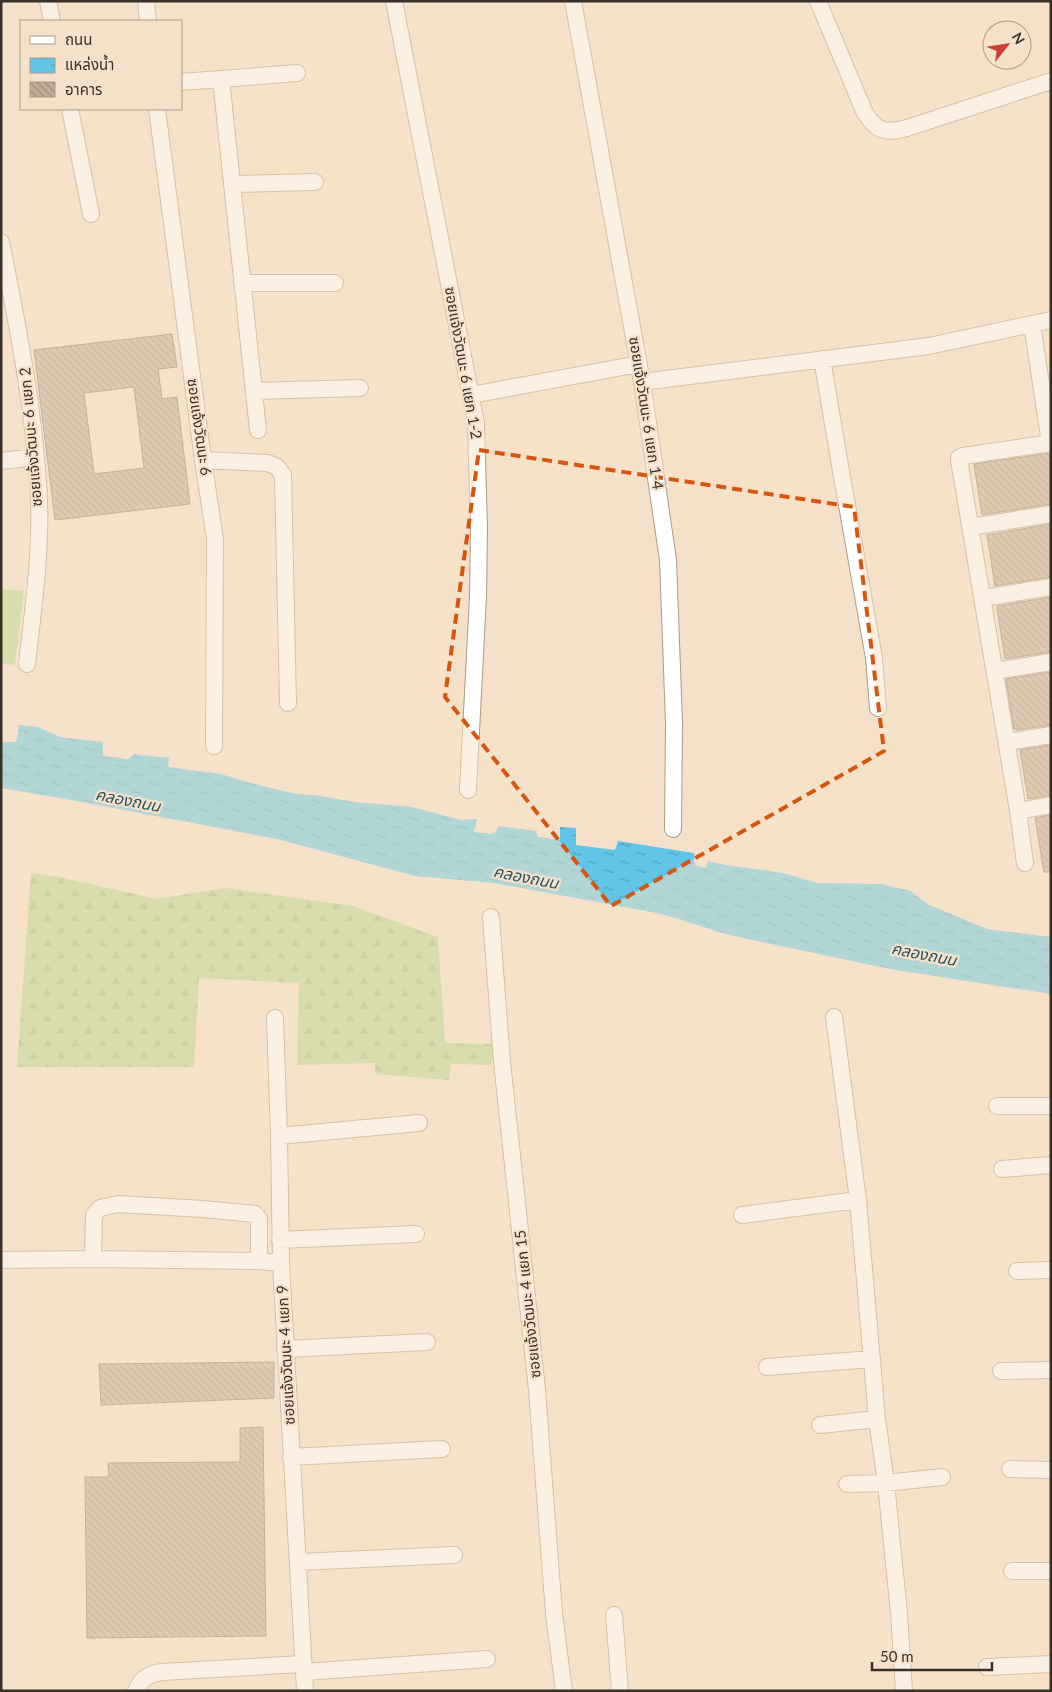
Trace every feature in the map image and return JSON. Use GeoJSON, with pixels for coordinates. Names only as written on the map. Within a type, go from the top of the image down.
{"type":"FeatureCollection","features":[{"type":"Feature","properties":{"kind":"street"},"geometry":{"type":"LineString","coordinates":[[48,1],[52,20]]}},
{"type":"Feature","properties":{"kind":"street"},"geometry":{"type":"LineString","coordinates":[[146,1],[148,20]]}},
{"type":"Feature","properties":{"kind":"street","name":"ซอยแจ้งวัฒนะ 6 แยก 1-2"},"geometry":{"type":"LineString","coordinates":[[394,1],[476,423],[479,528],[468,790]]}},
{"type":"Feature","properties":{"kind":"street","name":"ซอยแจ้งวัฒนะ 6 แยก 1-4"},"geometry":{"type":"LineString","coordinates":[[573,1],[639,364],[668,560],[674,723],[673,829]]}},
{"type":"Feature","properties":{"kind":"street"},"geometry":{"type":"LineString","coordinates":[[818,1],[864,111],[874,126],[884,130],[896,131],[907,128],[1051,81]]}},
{"type":"Feature","properties":{"kind":"street"},"geometry":{"type":"LineString","coordinates":[[182,82],[297,73]]}},
{"type":"Feature","properties":{"kind":"street"},"geometry":{"type":"LineString","coordinates":[[220,79],[258,430]]}},
{"type":"Feature","properties":{"kind":"street"},"geometry":{"type":"LineString","coordinates":[[70,110],[90,214]]}},
{"type":"Feature","properties":{"kind":"street","name":"ซอยแจ้งวัฒนะ 6"},"geometry":{"type":"LineString","coordinates":[[157,110],[215,539],[214,746]]}},
{"type":"Feature","properties":{"kind":"street"},"geometry":{"type":"LineString","coordinates":[[232,184],[315,182]]}},
{"type":"Feature","properties":{"kind":"street","name":"ซอยแจ้งวัฒนะ 6 แยก 2"},"geometry":{"type":"LineString","coordinates":[[1,242],[23,353],[36,457],[39,502],[36,586],[27,664]]}},
{"type":"Feature","properties":{"kind":"street"},"geometry":{"type":"LineString","coordinates":[[242,283],[335,283]]}},
{"type":"Feature","properties":{"kind":"street"},"geometry":{"type":"LineString","coordinates":[[642,382],[929,346],[1051,320]]}},
{"type":"Feature","properties":{"kind":"street"},"geometry":{"type":"LineString","coordinates":[[1025,863],[1007,742],[959,458],[1050,443],[1032,324]]}},
{"type":"Feature","properties":{"kind":"street"},"geometry":{"type":"LineString","coordinates":[[822,359],[874,658],[878,708]]}},
{"type":"Feature","properties":{"kind":"street"},"geometry":{"type":"LineString","coordinates":[[471,395],[639,364]]}},
{"type":"Feature","properties":{"kind":"street"},"geometry":{"type":"LineString","coordinates":[[254,391],[360,388]]}},
{"type":"Feature","properties":{"kind":"street"},"geometry":{"type":"LineString","coordinates":[[1,461],[36,457]]}},
{"type":"Feature","properties":{"kind":"street"},"geometry":{"type":"LineString","coordinates":[[203,460],[268,463],[277,468],[283,475],[288,702]]}},
{"type":"Feature","properties":{"kind":"street"},"geometry":{"type":"LineString","coordinates":[[971,527],[1051,514]]}},
{"type":"Feature","properties":{"kind":"street"},"geometry":{"type":"LineString","coordinates":[[983,598],[1051,587]]}},
{"type":"Feature","properties":{"kind":"street"},"geometry":{"type":"LineString","coordinates":[[994,671],[1051,662]]}},
{"type":"Feature","properties":{"kind":"street"},"geometry":{"type":"LineString","coordinates":[[1007,742],[1051,735]]}},
{"type":"Feature","properties":{"kind":"street"},"geometry":{"type":"LineString","coordinates":[[1018,811],[1051,805]]}},
{"type":"Feature","properties":{"kind":"street","name":"ซอยแจ้งวัฒนะ 4 แยก 15"},"geometry":{"type":"LineString","coordinates":[[492,917],[502,1062],[537,1390],[554,1614],[564,1691]]}},
{"type":"Feature","properties":{"kind":"street"},"geometry":{"type":"LineString","coordinates":[[834,1017],[858,1200],[877,1419],[886,1483],[899,1613],[904,1691]]}},
{"type":"Feature","properties":{"kind":"street","name":"ซอยแจ้งวัฒนะ 4 แยก 9"},"geometry":{"type":"LineString","coordinates":[[275,1018],[281,1263],[305,1691]]}},
{"type":"Feature","properties":{"kind":"street"},"geometry":{"type":"LineString","coordinates":[[997,1106],[1051,1106]]}},
{"type":"Feature","properties":{"kind":"street"},"geometry":{"type":"LineString","coordinates":[[279,1136],[419,1123]]}},
{"type":"Feature","properties":{"kind":"street"},"geometry":{"type":"LineString","coordinates":[[1002,1169],[1051,1166]]}},
{"type":"Feature","properties":{"kind":"street"},"geometry":{"type":"LineString","coordinates":[[742,1215],[858,1200]]}},
{"type":"Feature","properties":{"kind":"street"},"geometry":{"type":"LineString","coordinates":[[93,1259],[94,1215],[100,1208],[118,1204],[255,1214],[258,1219],[259,1261]]}},
{"type":"Feature","properties":{"kind":"street"},"geometry":{"type":"LineString","coordinates":[[280,1240],[416,1234]]}},
{"type":"Feature","properties":{"kind":"street"},"geometry":{"type":"LineString","coordinates":[[1,1260],[93,1259],[259,1261],[281,1263]]}},
{"type":"Feature","properties":{"kind":"street"},"geometry":{"type":"LineString","coordinates":[[1016,1271],[1051,1270]]}},
{"type":"Feature","properties":{"kind":"street"},"geometry":{"type":"LineString","coordinates":[[285,1349],[427,1342]]}},
{"type":"Feature","properties":{"kind":"street"},"geometry":{"type":"LineString","coordinates":[[767,1367],[872,1359]]}},
{"type":"Feature","properties":{"kind":"street"},"geometry":{"type":"LineString","coordinates":[[1000,1371],[1051,1370]]}},
{"type":"Feature","properties":{"kind":"street"},"geometry":{"type":"LineString","coordinates":[[820,1425],[877,1419]]}},
{"type":"Feature","properties":{"kind":"street"},"geometry":{"type":"LineString","coordinates":[[291,1457],[442,1449]]}},
{"type":"Feature","properties":{"kind":"street"},"geometry":{"type":"LineString","coordinates":[[1010,1469],[1051,1470]]}},
{"type":"Feature","properties":{"kind":"street"},"geometry":{"type":"LineString","coordinates":[[847,1484],[886,1483],[942,1477]]}},
{"type":"Feature","properties":{"kind":"street"},"geometry":{"type":"LineString","coordinates":[[298,1562],[454,1555]]}},
{"type":"Feature","properties":{"kind":"street"},"geometry":{"type":"LineString","coordinates":[[1012,1571],[1051,1570]]}},
{"type":"Feature","properties":{"kind":"street"},"geometry":{"type":"LineString","coordinates":[[614,1615],[620,1691]]}},
{"type":"Feature","properties":{"kind":"street"},"geometry":{"type":"LineString","coordinates":[[136,1691],[142,1680],[147,1676],[162,1672],[304,1668],[487,1659]]}},
{"type":"Feature","properties":{"kind":"street"},"geometry":{"type":"LineString","coordinates":[[988,1667],[1051,1664]]}},
{"type":"Feature","properties":{"kind":"highlighted area"},"geometry":{"type":"Polygon","coordinates":[[[479,450],[854,507],[884,751],[611,906],[445,697],[479,450]]]}},
{"type":"Feature","properties":{"kind":"green space"},"geometry":{"type":"Polygon","coordinates":[[[1,589],[24,591],[15,665],[1,663],[1,589]]]}},
{"type":"Feature","properties":{"kind":"green space"},"geometry":{"type":"Polygon","coordinates":[[[31,873],[63,878],[157,899],[225,888],[353,906],[438,937],[445,1043],[494,1044],[491,1065],[451,1064],[449,1080],[375,1074],[375,1063],[297,1065],[299,983],[199,978],[194,1067],[17,1067],[31,873]]]}},
{"type":"Feature","properties":{"kind":"water","name":"คลองถนน"},"geometry":{"type":"Polygon","coordinates":[[[19,725],[38,727],[60,737],[103,742],[103,756],[128,759],[134,754],[169,758],[168,767],[221,774],[291,793],[354,802],[412,807],[461,820],[477,819],[474,832],[491,834],[496,832],[499,826],[536,831],[538,837],[560,840],[560,827],[576,828],[576,845],[615,850],[618,841],[694,853],[695,865],[706,868],[708,861],[783,873],[817,883],[883,884],[909,890],[929,905],[987,929],[1051,937],[1051,994],[890,969],[729,935],[662,914],[494,883],[415,876],[277,839],[1,788],[1,742],[16,742],[19,725]]]}},
{"type":"Feature","properties":{"kind":"building"},"geometry":{"type":"Polygon","coordinates":[[[172,334],[177,367],[158,369],[162,399],[177,397],[190,504],[55,520],[34,350],[172,334]],[[134,387],[84,393],[94,474],[144,468],[134,387]]]}},
{"type":"Feature","properties":{"kind":"building"},"geometry":{"type":"Polygon","coordinates":[[[1051,453],[1051,504],[982,515],[974,464],[1051,453]]]}},
{"type":"Feature","properties":{"kind":"building"},"geometry":{"type":"Polygon","coordinates":[[[1051,524],[1051,577],[995,586],[987,535],[1051,524]]]}},
{"type":"Feature","properties":{"kind":"building"},"geometry":{"type":"Polygon","coordinates":[[[1051,597],[1051,652],[1005,659],[998,606],[1051,597]]]}},
{"type":"Feature","properties":{"kind":"building"},"geometry":{"type":"Polygon","coordinates":[[[1051,672],[1051,725],[1014,729],[1006,679],[1051,672]]]}},
{"type":"Feature","properties":{"kind":"building"},"geometry":{"type":"Polygon","coordinates":[[[1051,745],[1051,795],[1028,799],[1020,750],[1051,745]]]}},
{"type":"Feature","properties":{"kind":"building"},"geometry":{"type":"Polygon","coordinates":[[[1051,815],[1051,872],[1044,872],[1035,818],[1051,815]]]}},
{"type":"Feature","properties":{"kind":"building"},"geometry":{"type":"Polygon","coordinates":[[[274,1362],[274,1398],[101,1405],[99,1364],[274,1362]]]}},
{"type":"Feature","properties":{"kind":"building"},"geometry":{"type":"Polygon","coordinates":[[[263,1427],[266,1636],[87,1638],[85,1477],[109,1477],[108,1463],[240,1462],[240,1428],[263,1427]]]}}]}
